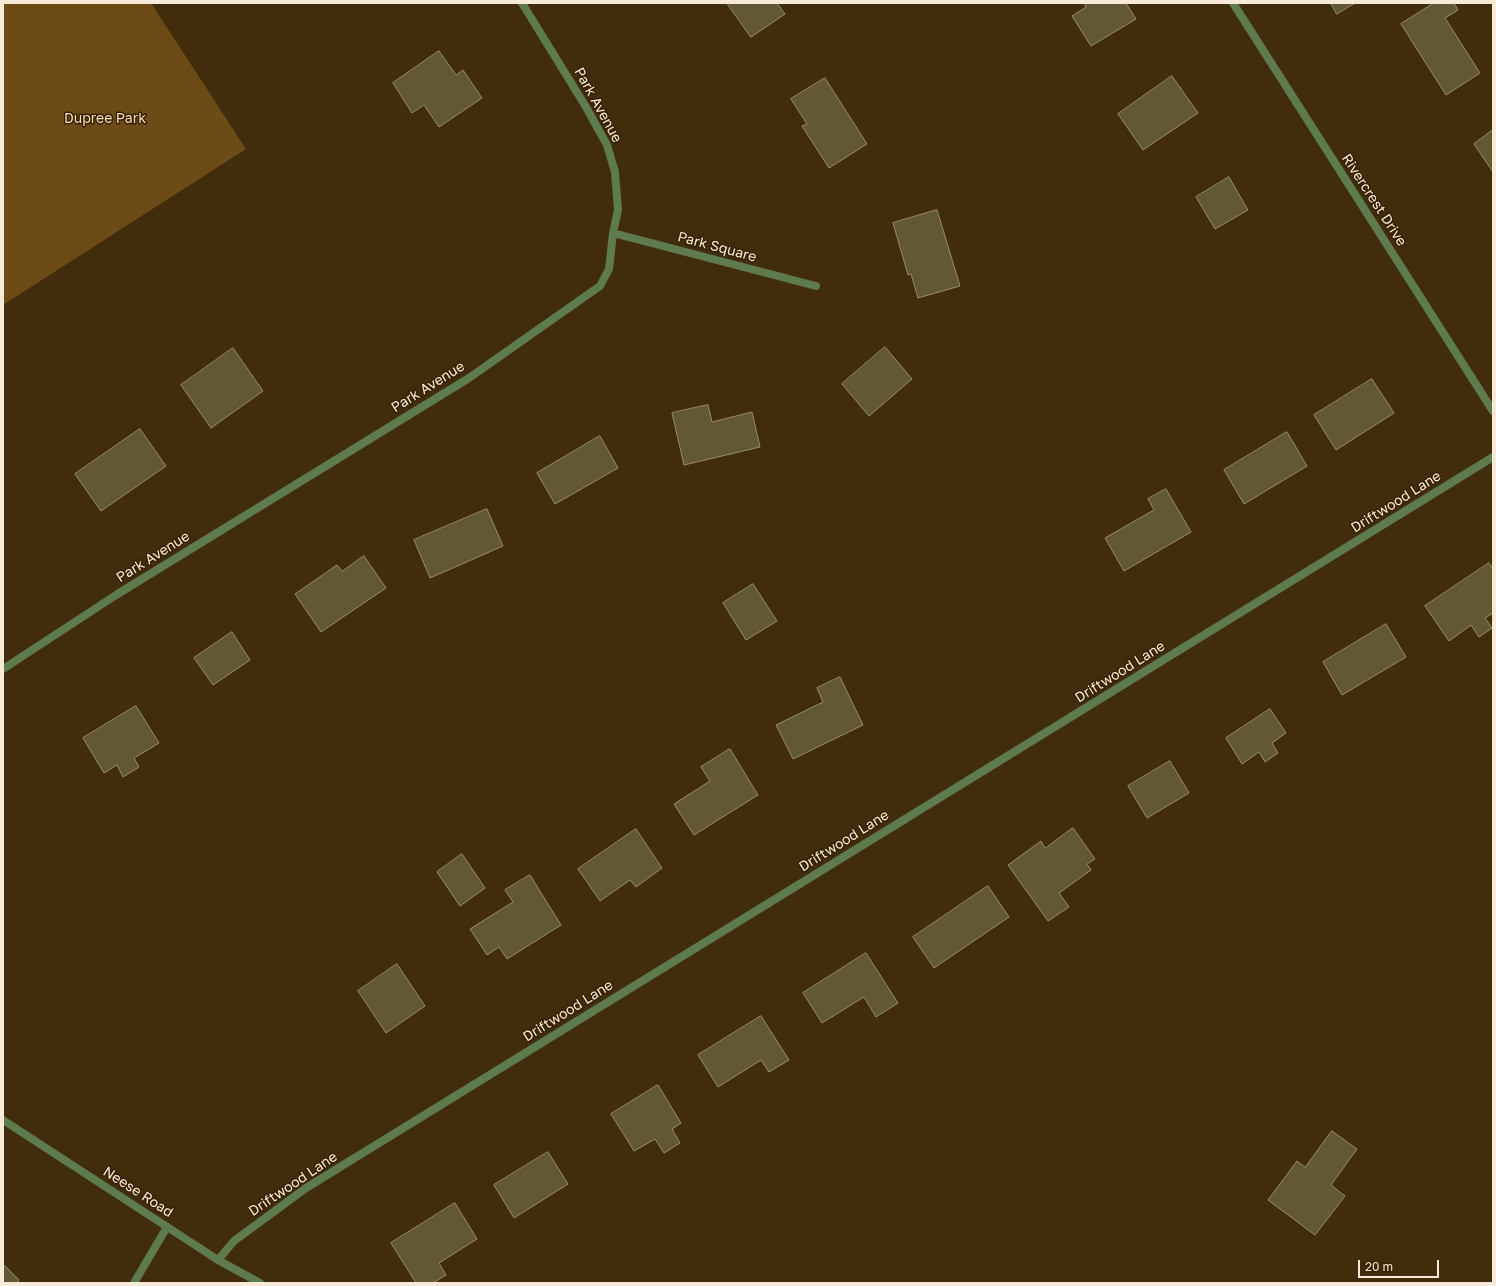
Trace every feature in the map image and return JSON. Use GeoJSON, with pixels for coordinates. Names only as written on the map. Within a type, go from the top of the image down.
{"type":"FeatureCollection","features":[{"type":"Feature","properties":{"kind":"street","name":"Park Avenue"},"geometry":{"type":"LineString","coordinates":[[3,669],[116,595],[469,378],[600,286],[609,269],[613,233],[618,210],[615,172],[607,146],[586,107],[522,3]]}},
{"type":"Feature","properties":{"kind":"street","name":"Rivercrest Drive"},"geometry":{"type":"LineString","coordinates":[[1233,3],[1493,411]]}},
{"type":"Feature","properties":{"kind":"street","name":"Park Square"},"geometry":{"type":"LineString","coordinates":[[613,233],[816,286]]}},
{"type":"Feature","properties":{"kind":"street","name":"Driftwood Lane"},"geometry":{"type":"LineString","coordinates":[[218,1260],[234,1241],[306,1188],[1493,457]]}},
{"type":"Feature","properties":{"kind":"street","name":"Neese Road"},"geometry":{"type":"LineString","coordinates":[[3,1120],[218,1260],[260,1283]]}},
{"type":"Feature","properties":{"kind":"street"},"geometry":{"type":"LineString","coordinates":[[134,1283],[167,1227]]}},
{"type":"Feature","properties":{"kind":"green space","name":"Dupree Park"},"geometry":{"type":"Polygon","coordinates":[[[3,3],[151,3],[246,149],[3,305],[3,3]]]}},
{"type":"Feature","properties":{"kind":"building"},"geometry":{"type":"Polygon","coordinates":[[[727,3],[777,3],[785,14],[751,37],[727,3]]]}},
{"type":"Feature","properties":{"kind":"building"},"geometry":{"type":"Polygon","coordinates":[[[1084,3],[1126,3],[1136,19],[1091,46],[1072,16],[1086,7],[1084,3]]]}},
{"type":"Feature","properties":{"kind":"building"},"geometry":{"type":"Polygon","coordinates":[[[1331,3],[1355,3],[1337,14],[1331,3]]]}},
{"type":"Feature","properties":{"kind":"building"},"geometry":{"type":"Polygon","coordinates":[[[1434,3],[1454,3],[1458,10],[1445,18],[1480,73],[1446,95],[1401,24],[1434,3]]]}},
{"type":"Feature","properties":{"kind":"building"},"geometry":{"type":"Polygon","coordinates":[[[439,51],[456,75],[463,70],[482,98],[439,127],[424,105],[412,113],[393,83],[439,51]]]}},
{"type":"Feature","properties":{"kind":"building"},"geometry":{"type":"Polygon","coordinates":[[[1172,76],[1198,113],[1143,150],[1118,114],[1172,76]]]}},
{"type":"Feature","properties":{"kind":"building"},"geometry":{"type":"Polygon","coordinates":[[[825,78],[867,144],[829,168],[802,126],[807,124],[791,99],[825,78]]]}},
{"type":"Feature","properties":{"kind":"building"},"geometry":{"type":"Polygon","coordinates":[[[1493,130],[1493,172],[1474,144],[1493,130]]]}},
{"type":"Feature","properties":{"kind":"building"},"geometry":{"type":"Polygon","coordinates":[[[1229,177],[1248,210],[1215,229],[1196,197],[1229,177]]]}},
{"type":"Feature","properties":{"kind":"building"},"geometry":{"type":"Polygon","coordinates":[[[937,210],[960,286],[918,298],[911,274],[908,275],[893,223],[937,210]]]}},
{"type":"Feature","properties":{"kind":"building"},"geometry":{"type":"Polygon","coordinates":[[[885,347],[912,379],[869,416],[842,384],[885,347]]]}},
{"type":"Feature","properties":{"kind":"building"},"geometry":{"type":"Polygon","coordinates":[[[233,348],[263,391],[211,428],[181,385],[233,348]]]}},
{"type":"Feature","properties":{"kind":"building"},"geometry":{"type":"Polygon","coordinates":[[[1372,379],[1394,413],[1336,450],[1314,415],[1372,379]]]}},
{"type":"Feature","properties":{"kind":"building"},"geometry":{"type":"Polygon","coordinates":[[[708,405],[712,422],[752,412],[760,447],[684,465],[672,413],[708,405]]]}},
{"type":"Feature","properties":{"kind":"building"},"geometry":{"type":"Polygon","coordinates":[[[140,429],[166,466],[101,511],[75,474],[140,429]]]}},
{"type":"Feature","properties":{"kind":"building"},"geometry":{"type":"Polygon","coordinates":[[[1287,432],[1307,466],[1244,504],[1224,470],[1287,432]]]}},
{"type":"Feature","properties":{"kind":"building"},"geometry":{"type":"Polygon","coordinates":[[[600,436],[618,468],[555,504],[537,473],[600,436]]]}},
{"type":"Feature","properties":{"kind":"building"},"geometry":{"type":"Polygon","coordinates":[[[1166,489],[1191,532],[1124,571],[1105,538],[1154,510],[1148,499],[1166,489]]]}},
{"type":"Feature","properties":{"kind":"building"},"geometry":{"type":"Polygon","coordinates":[[[487,509],[503,546],[430,578],[414,540],[487,509]]]}},
{"type":"Feature","properties":{"kind":"building"},"geometry":{"type":"Polygon","coordinates":[[[364,556],[386,588],[321,632],[295,594],[337,565],[342,571],[364,556]]]}},
{"type":"Feature","properties":{"kind":"building"},"geometry":{"type":"Polygon","coordinates":[[[1489,563],[1493,569],[1493,613],[1485,618],[1492,628],[1479,637],[1471,625],[1449,641],[1425,606],[1489,563]]]}},
{"type":"Feature","properties":{"kind":"building"},"geometry":{"type":"Polygon","coordinates":[[[753,584],[777,621],[746,640],[723,603],[753,584]]]}},
{"type":"Feature","properties":{"kind":"building"},"geometry":{"type":"Polygon","coordinates":[[[1386,624],[1406,657],[1342,695],[1323,662],[1386,624]]]}},
{"type":"Feature","properties":{"kind":"building"},"geometry":{"type":"Polygon","coordinates":[[[232,632],[250,660],[213,685],[194,658],[232,632]]]}},
{"type":"Feature","properties":{"kind":"building"},"geometry":{"type":"Polygon","coordinates":[[[840,677],[863,725],[793,759],[776,725],[823,702],[817,688],[840,677]]]}},
{"type":"Feature","properties":{"kind":"building"},"geometry":{"type":"Polygon","coordinates":[[[136,706],[159,743],[134,758],[139,767],[123,777],[117,765],[104,773],[83,738],[136,706]]]}},
{"type":"Feature","properties":{"kind":"building"},"geometry":{"type":"Polygon","coordinates":[[[1270,709],[1286,733],[1272,743],[1278,753],[1265,762],[1259,752],[1242,764],[1226,738],[1270,709]]]}},
{"type":"Feature","properties":{"kind":"building"},"geometry":{"type":"Polygon","coordinates":[[[730,749],[758,795],[694,835],[674,804],[710,781],[701,767],[730,749]]]}},
{"type":"Feature","properties":{"kind":"building"},"geometry":{"type":"Polygon","coordinates":[[[1170,761],[1189,793],[1147,818],[1128,786],[1170,761]]]}},
{"type":"Feature","properties":{"kind":"building"},"geometry":{"type":"Polygon","coordinates":[[[1073,828],[1095,859],[1087,864],[1091,870],[1059,893],[1069,907],[1048,921],[1008,865],[1041,841],[1045,848],[1073,828]]]}},
{"type":"Feature","properties":{"kind":"building"},"geometry":{"type":"Polygon","coordinates":[[[636,829],[662,868],[636,887],[630,880],[600,901],[578,869],[636,829]]]}},
{"type":"Feature","properties":{"kind":"building"},"geometry":{"type":"Polygon","coordinates":[[[462,854],[485,888],[460,906],[437,872],[462,854]]]}},
{"type":"Feature","properties":{"kind":"building"},"geometry":{"type":"Polygon","coordinates":[[[530,875],[561,925],[507,959],[499,947],[487,955],[470,929],[513,902],[505,890],[530,875]]]}},
{"type":"Feature","properties":{"kind":"building"},"geometry":{"type":"Polygon","coordinates":[[[988,886],[1009,917],[934,968],[913,937],[988,886]]]}},
{"type":"Feature","properties":{"kind":"building"},"geometry":{"type":"Polygon","coordinates":[[[866,953],[898,1003],[876,1017],[864,997],[822,1023],[803,993],[866,953]]]}},
{"type":"Feature","properties":{"kind":"building"},"geometry":{"type":"Polygon","coordinates":[[[397,964],[425,1006],[386,1033],[358,991],[397,964]]]}},
{"type":"Feature","properties":{"kind":"building"},"geometry":{"type":"Polygon","coordinates":[[[761,1016],[789,1060],[769,1072],[761,1060],[718,1087],[698,1055],[761,1016]]]}},
{"type":"Feature","properties":{"kind":"building"},"geometry":{"type":"Polygon","coordinates":[[[658,1085],[681,1123],[672,1129],[680,1143],[664,1153],[655,1139],[634,1151],[611,1114],[658,1085]]]}},
{"type":"Feature","properties":{"kind":"building"},"geometry":{"type":"Polygon","coordinates":[[[1332,1131],[1357,1149],[1331,1185],[1345,1196],[1315,1235],[1268,1200],[1297,1161],[1305,1167],[1332,1131]]]}},
{"type":"Feature","properties":{"kind":"building"},"geometry":{"type":"Polygon","coordinates":[[[548,1152],[568,1184],[514,1218],[494,1185],[548,1152]]]}},
{"type":"Feature","properties":{"kind":"building"},"geometry":{"type":"Polygon","coordinates":[[[455,1203],[477,1239],[439,1263],[446,1275],[433,1283],[416,1283],[391,1243],[455,1203]]]}},
{"type":"Feature","properties":{"kind":"building"},"geometry":{"type":"Polygon","coordinates":[[[3,1264],[19,1280],[17,1283],[3,1283],[3,1264]]]}}]}
